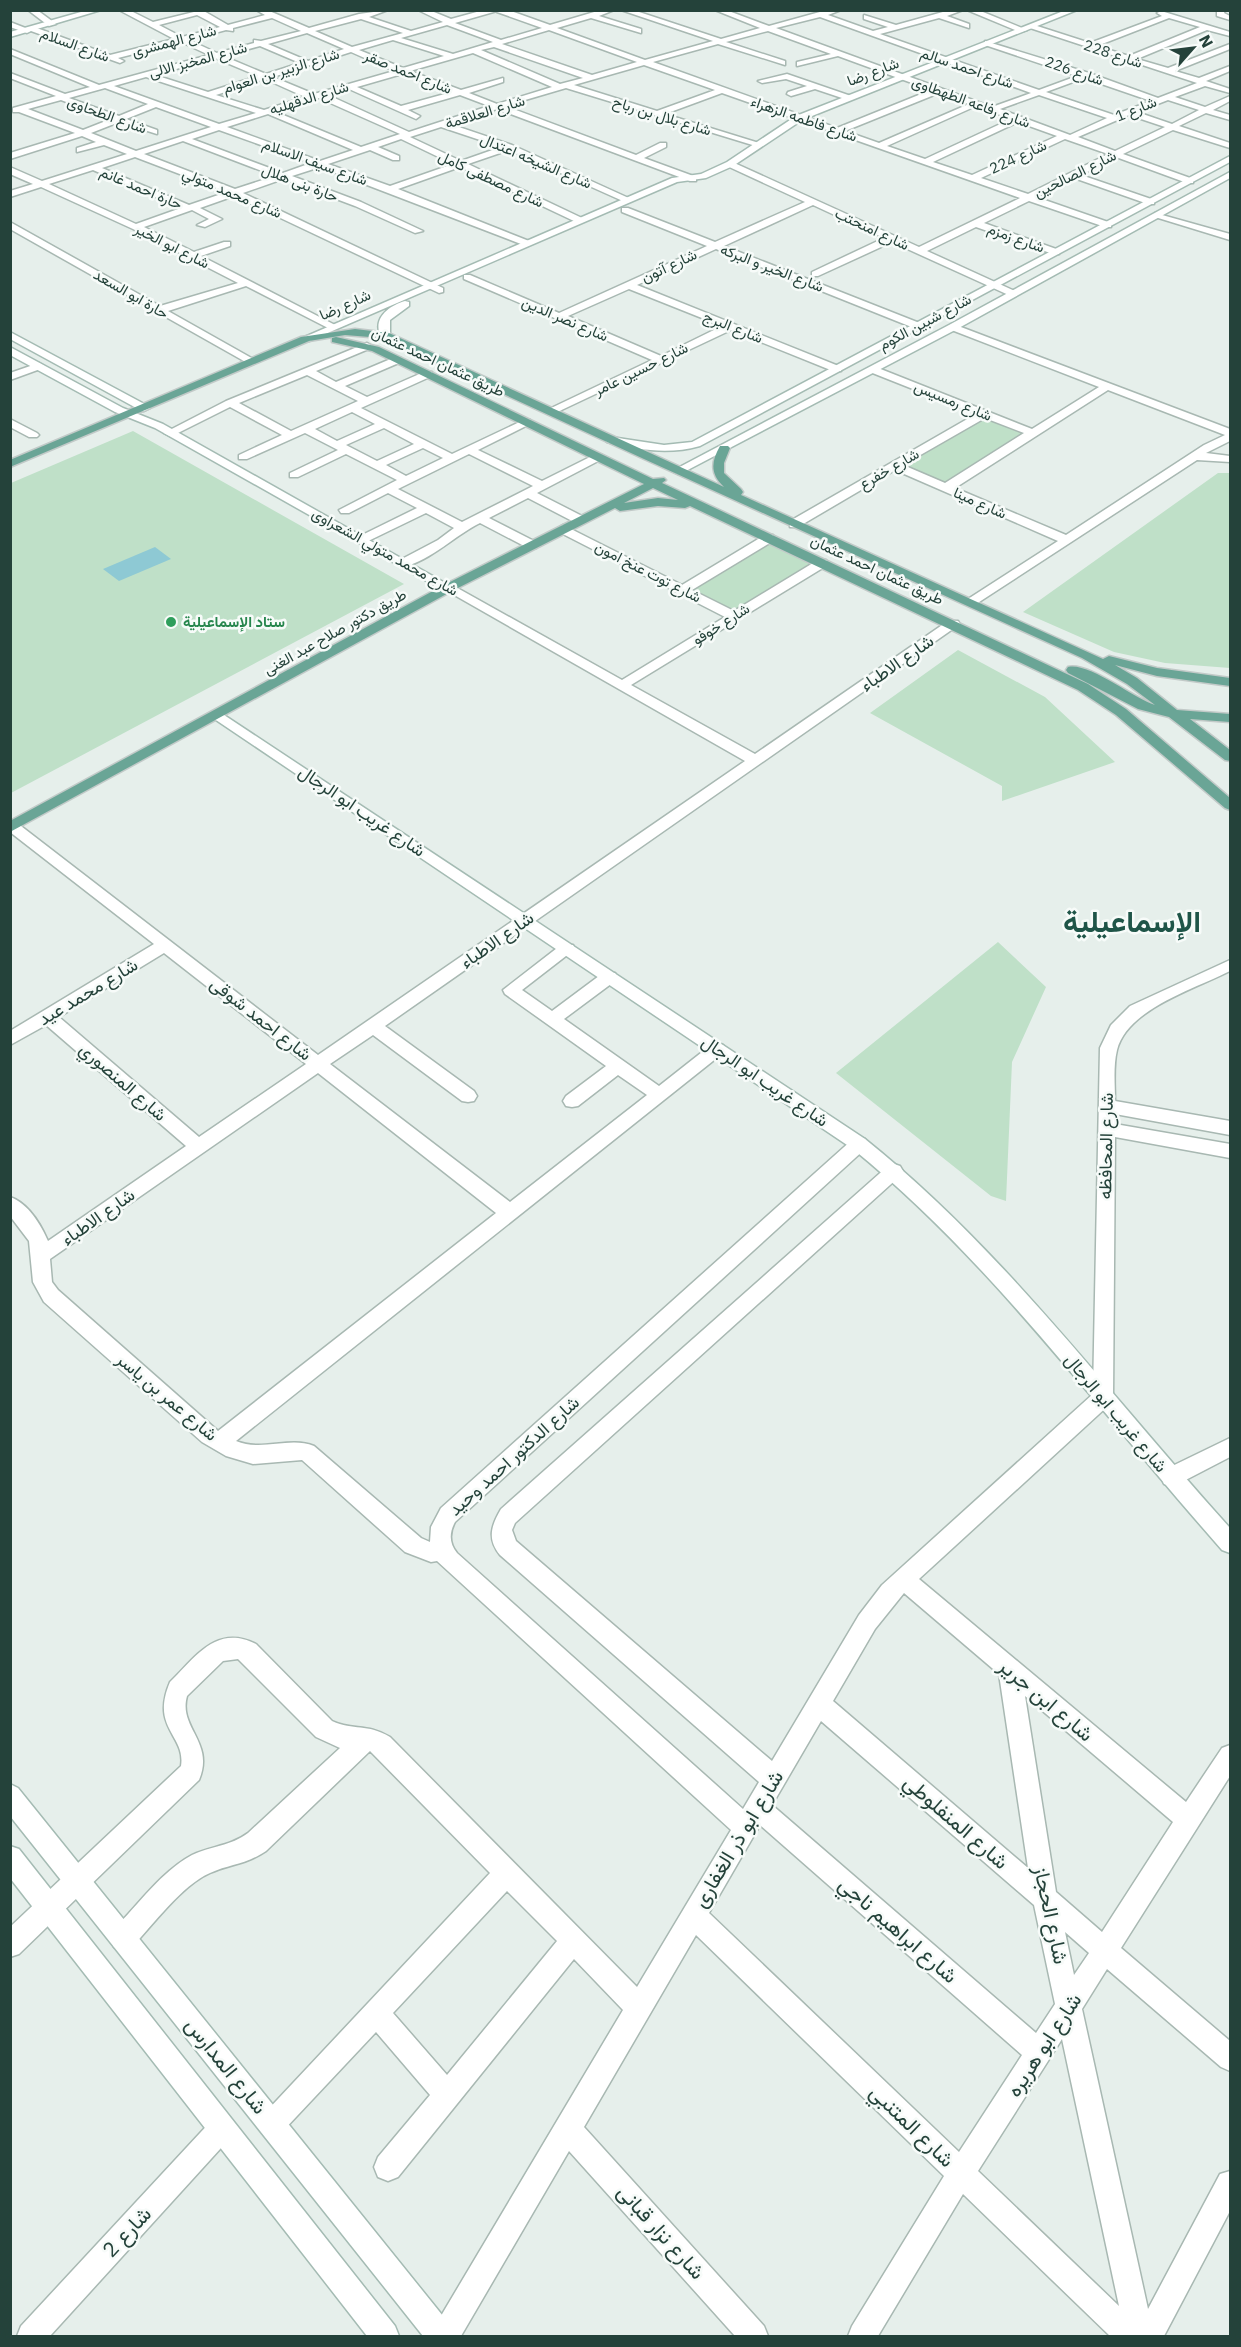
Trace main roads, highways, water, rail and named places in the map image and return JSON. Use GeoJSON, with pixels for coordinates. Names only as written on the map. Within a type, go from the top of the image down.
{"type":"FeatureCollection","features":[{"type":"Feature","properties":{"kind":"main road","name":"طريق عثمان احمد عثمان"},"geometry":{"type":"LineString","coordinates":[[305,339],[337,332],[369,332],[385,335],[794,524],[904,571],[1087,655],[1132,681],[1230,757]]}},
{"type":"Feature","properties":{"kind":"main road"},"geometry":{"type":"LineString","coordinates":[[362,344],[358,336],[369,332]]}},
{"type":"Feature","properties":{"kind":"main road","name":"طريق عثمان احمد عثمان"},"geometry":{"type":"LineString","coordinates":[[305,339],[362,344],[1027,659],[1101,697],[1230,805]]}},
{"type":"Feature","properties":{"kind":"main road","name":"شارع رضا"},"geometry":{"type":"LineString","coordinates":[[10,464],[305,339]]}},
{"type":"Feature","properties":{"kind":"main road"},"geometry":{"type":"LineString","coordinates":[[724,448],[716,465],[717,472],[749,503]]}},
{"type":"Feature","properties":{"kind":"main road"},"geometry":{"type":"LineString","coordinates":[[621,499],[639,477],[648,457]]}},
{"type":"Feature","properties":{"kind":"main road","name":"طريق دكتور صلاح عبد الغنى"},"geometry":{"type":"LineString","coordinates":[[11,826],[448,588],[678,471]]}},
{"type":"Feature","properties":{"kind":"main road"},"geometry":{"type":"LineString","coordinates":[[585,517],[641,503],[658,502],[706,508]]}},
{"type":"Feature","properties":{"kind":"main road"},"geometry":{"type":"LineString","coordinates":[[878,589],[887,578],[904,571]]}},
{"type":"Feature","properties":{"kind":"main road"},"geometry":{"type":"LineString","coordinates":[[1087,655],[1157,672],[1230,682]]}},
{"type":"Feature","properties":{"kind":"main road"},"geometry":{"type":"LineString","coordinates":[[1027,659],[1078,672],[1136,703],[1153,709],[1230,718]]}},
{"type":"Feature","properties":{"kind":"water"},"geometry":{"type":"Polygon","coordinates":[[[155,547],[171,559],[119,581],[103,569],[155,547]]]}},
{"type":"Feature","properties":{"kind":"place","name":"ستاد الإسماعيلية"},"geometry":{"type":"Point","coordinates":[171,622]}},
{"type":"Feature","properties":{"kind":"district","name":"الإسماعيلية"},"geometry":{"type":"Point","coordinates":[1132,922]}}]}
